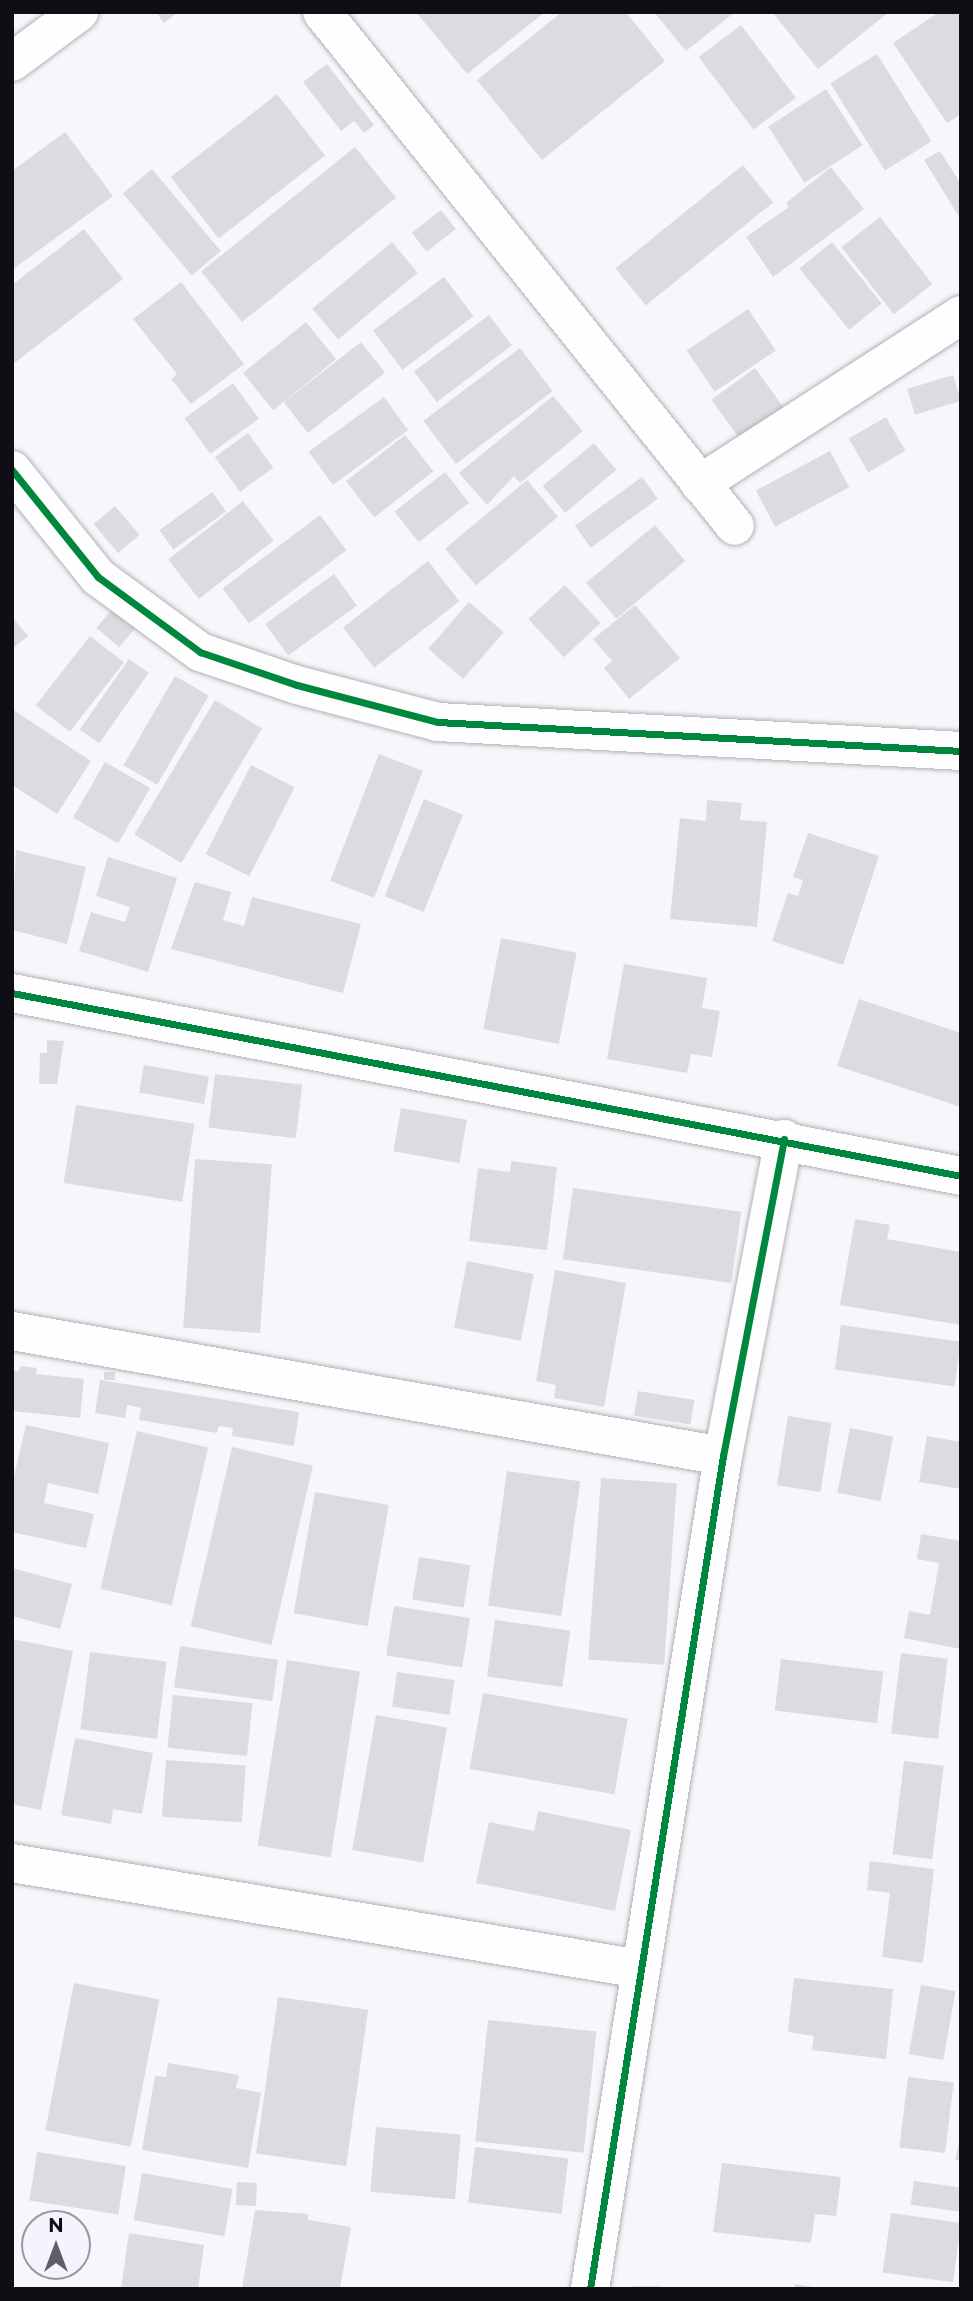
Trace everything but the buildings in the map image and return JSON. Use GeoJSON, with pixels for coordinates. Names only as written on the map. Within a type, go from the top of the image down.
{"type":"FeatureCollection","features":[{"type":"Feature","properties":{"kind":"street"},"geometry":{"type":"LineString","coordinates":[[16,52],[79,12]]}},
{"type":"Feature","properties":{"kind":"street"},"geometry":{"type":"LineString","coordinates":[[322,12],[735,526]]}},
{"type":"Feature","properties":{"kind":"street"},"geometry":{"type":"LineString","coordinates":[[700,484],[961,316]]}},
{"type":"Feature","properties":{"kind":"street"},"geometry":{"type":"LineString","coordinates":[[12,470],[98,578],[200,652],[297,685],[438,722],[961,751]]}},
{"type":"Feature","properties":{"kind":"street"},"geometry":{"type":"LineString","coordinates":[[12,993],[784,1139],[961,1176]]}},
{"type":"Feature","properties":{"kind":"street"},"geometry":{"type":"LineString","coordinates":[[590,2289],[723,1456],[784,1139]]}},
{"type":"Feature","properties":{"kind":"street"},"geometry":{"type":"LineString","coordinates":[[12,1331],[723,1456]]}},
{"type":"Feature","properties":{"kind":"street"},"geometry":{"type":"LineString","coordinates":[[12,1863],[640,1969]]}},
{"type":"Feature","properties":{"kind":"cycle path"},"geometry":{"type":"LineString","coordinates":[[12,470],[98,577],[200,652],[297,685],[438,722],[961,751]]}},
{"type":"Feature","properties":{"kind":"cycle path"},"geometry":{"type":"LineString","coordinates":[[12,993],[961,1176]]}},
{"type":"Feature","properties":{"kind":"cycle path"},"geometry":{"type":"LineString","coordinates":[[590,2289],[723,1456],[784,1139]]}}]}
